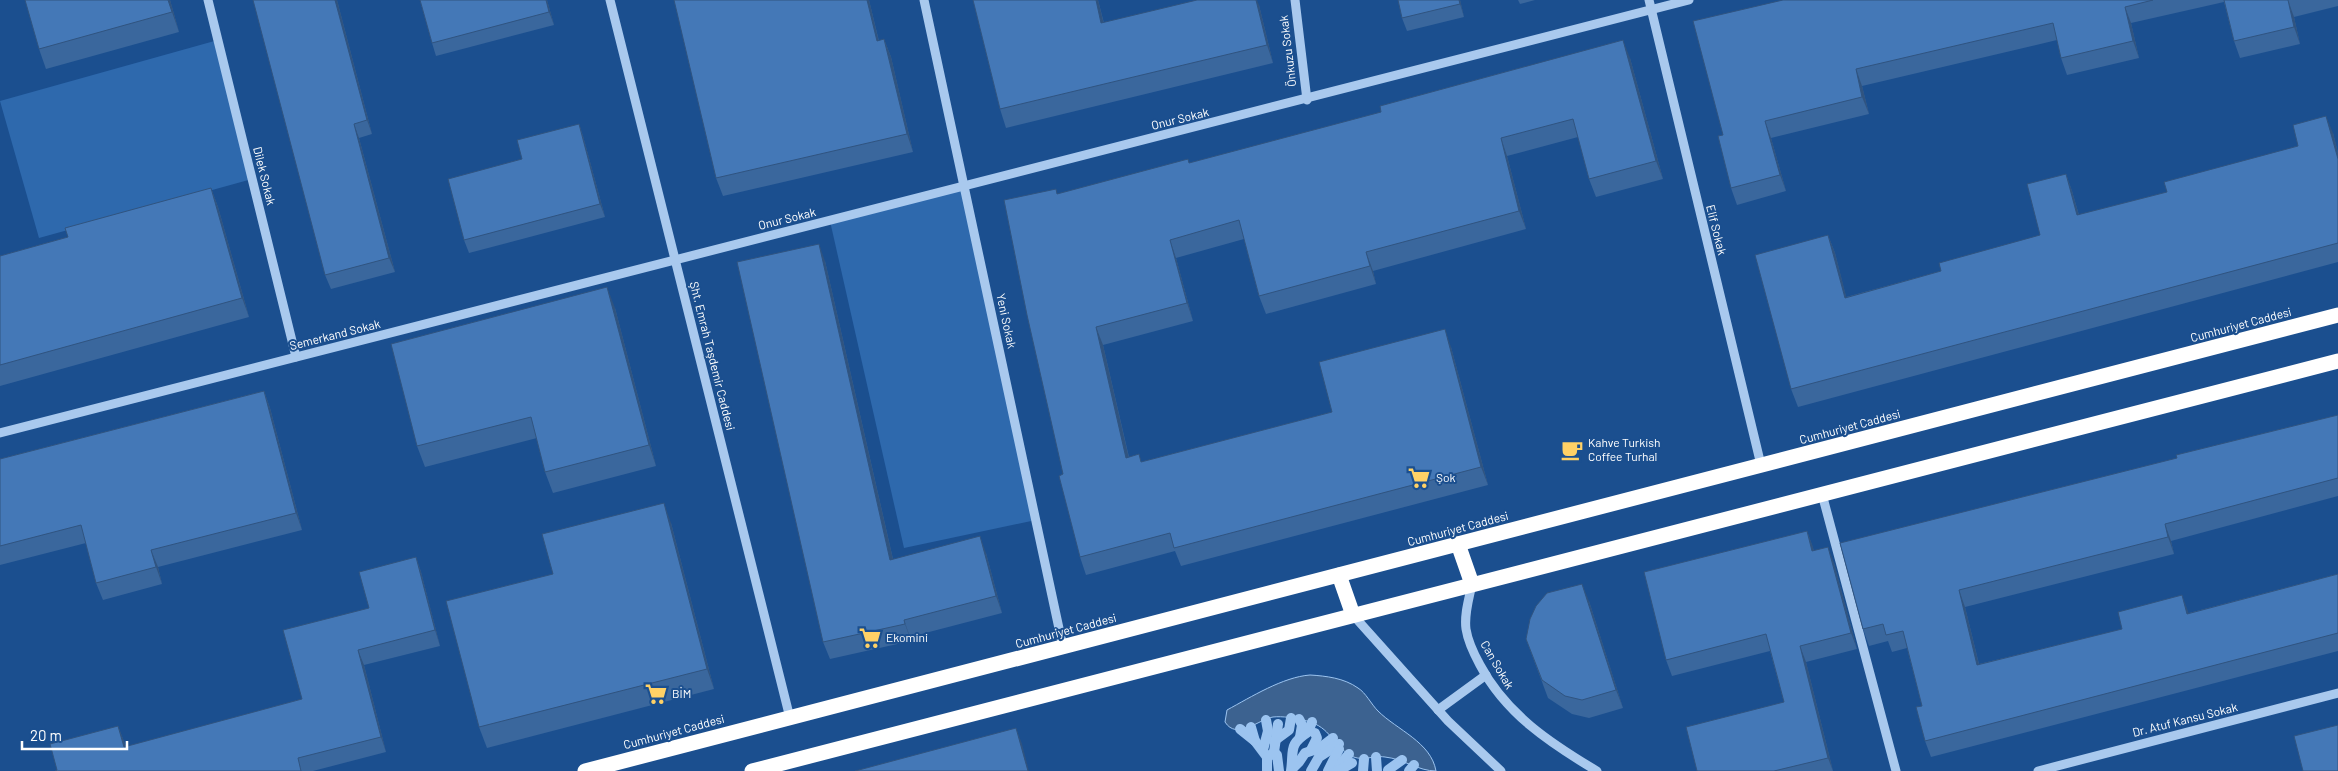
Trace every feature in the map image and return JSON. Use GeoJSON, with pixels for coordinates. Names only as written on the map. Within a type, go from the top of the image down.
{"type":"FeatureCollection","features":[{"type":"Feature","properties":{"kind":"highway","name":"Cumhuriyet Caddesi"},"geometry":{"type":"LineString","coordinates":[[584,771],[2338,315]]}},
{"type":"Feature","properties":{"kind":"highway"},"geometry":{"type":"LineString","coordinates":[[752,771],[2338,361]]}},
{"type":"Feature","properties":{"kind":"highway"},"geometry":{"type":"LineString","coordinates":[[1458,544],[1472,584]]}},
{"type":"Feature","properties":{"kind":"highway"},"geometry":{"type":"LineString","coordinates":[[1340,575],[1353,615]]}},
{"type":"Feature","properties":{"kind":"street","name":"Dilek Sokak"},"geometry":{"type":"LineString","coordinates":[[208,0],[296,357]]}},
{"type":"Feature","properties":{"kind":"street","name":"Şht. Emrah Taşdemir Caddesi"},"geometry":{"type":"LineString","coordinates":[[610,0],[790,718]]}},
{"type":"Feature","properties":{"kind":"street","name":"Yeni Sokak"},"geometry":{"type":"LineString","coordinates":[[924,0],[1063,647]]}},
{"type":"Feature","properties":{"kind":"street","name":"Önkuzu Sokak"},"geometry":{"type":"LineString","coordinates":[[1295,0],[1307,100]]}},
{"type":"Feature","properties":{"kind":"street","name":"Elif Sokak"},"geometry":{"type":"LineString","coordinates":[[1649,0],[1649,10],[1762,465]]}},
{"type":"Feature","properties":{"kind":"street","name":"Onur Sokak"},"geometry":{"type":"LineString","coordinates":[[676,261],[1307,100],[1689,0]]}},
{"type":"Feature","properties":{"kind":"street","name":"Semerkand Sokak"},"geometry":{"type":"LineString","coordinates":[[0,433],[676,261]]}},
{"type":"Feature","properties":{"kind":"street"},"geometry":{"type":"LineString","coordinates":[[1822,494],[1896,771]]}},
{"type":"Feature","properties":{"kind":"street","name":"Can Sokak"},"geometry":{"type":"LineString","coordinates":[[1472,584],[1465,619],[1466,631],[1471,647],[1486,675],[1504,701],[1524,722],[1597,771]]}},
{"type":"Feature","properties":{"kind":"street"},"geometry":{"type":"LineString","coordinates":[[1353,615],[1438,710],[1500,771]]}},
{"type":"Feature","properties":{"kind":"street"},"geometry":{"type":"LineString","coordinates":[[1438,710],[1486,675]]}},
{"type":"Feature","properties":{"kind":"street","name":"Dr. Atuf Kansu Sokak"},"geometry":{"type":"LineString","coordinates":[[2038,771],[2338,693]]}},
{"type":"Feature","properties":{"kind":"shaded area"},"geometry":{"type":"Polygon","coordinates":[[[218,40],[252,179],[39,238],[0,101],[218,40]]]}},
{"type":"Feature","properties":{"kind":"shaded area"},"geometry":{"type":"Polygon","coordinates":[[[964,187],[1036,520],[904,548],[830,221],[964,187]]]}},
{"type":"Feature","properties":{"kind":"shaded area"},"geometry":{"type":"Polygon","coordinates":[[[1310,675],[1341,680],[1361,690],[1378,711],[1428,752],[1436,771],[1423,769],[1392,758],[1353,757],[1319,726],[1303,720],[1273,717],[1236,730],[1225,722],[1227,710],[1246,699],[1289,679],[1310,675]]]}},
{"type":"Feature","properties":{"kind":"building"},"geometry":{"type":"Polygon","coordinates":[[[25,0],[168,0],[172,12],[39,49],[25,0]]]}},
{"type":"Feature","properties":{"kind":"building"},"geometry":{"type":"Polygon","coordinates":[[[253,0],[335,0],[367,120],[354,124],[389,258],[325,275],[253,0]]]}},
{"type":"Feature","properties":{"kind":"building"},"geometry":{"type":"Polygon","coordinates":[[[420,0],[546,0],[549,12],[432,43],[420,0]]]}},
{"type":"Feature","properties":{"kind":"building"},"geometry":{"type":"Polygon","coordinates":[[[674,0],[867,0],[877,41],[884,39],[907,134],[716,178],[674,0]]]}},
{"type":"Feature","properties":{"kind":"building"},"geometry":{"type":"Polygon","coordinates":[[[973,0],[1096,0],[1101,23],[1197,0],[1256,0],[1267,45],[1000,109],[973,0]]]}},
{"type":"Feature","properties":{"kind":"building"},"geometry":{"type":"Polygon","coordinates":[[[1398,0],[1459,0],[1460,4],[1402,18],[1398,0]]]}},
{"type":"Feature","properties":{"kind":"building"},"geometry":{"type":"Polygon","coordinates":[[[1783,0],[2153,0],[2125,7],[2133,41],[2061,58],[2053,23],[1856,69],[1862,97],[1765,121],[1780,175],[1731,188],[1718,136],[1723,135],[1693,21],[1783,0]]]}},
{"type":"Feature","properties":{"kind":"building"},"geometry":{"type":"Polygon","coordinates":[[[2224,0],[2288,0],[2294,27],[2234,41],[2224,0]]]}},
{"type":"Feature","properties":{"kind":"building"},"geometry":{"type":"Polygon","coordinates":[[[1623,40],[1656,161],[1589,179],[1573,119],[1501,138],[1519,211],[1366,252],[1370,266],[1259,296],[1239,220],[1170,240],[1187,303],[1096,327],[1126,458],[1139,454],[1141,462],[1332,412],[1319,362],[1445,329],[1481,467],[1174,548],[1170,533],[1080,557],[1059,476],[1063,474],[1027,315],[1004,200],[1056,189],[1057,194],[1188,159],[1189,163],[1381,112],[1380,106],[1623,40]]]}},
{"type":"Feature","properties":{"kind":"building"},"geometry":{"type":"Polygon","coordinates":[[[2326,116],[2338,159],[2338,243],[1791,389],[1755,255],[1828,235],[1845,298],[1941,271],[1939,263],[2040,235],[2027,184],[2066,174],[2077,215],[2167,192],[2164,182],[2298,146],[2293,125],[2326,116]]]}},
{"type":"Feature","properties":{"kind":"building"},"geometry":{"type":"Polygon","coordinates":[[[579,124],[600,204],[464,240],[448,179],[522,159],[517,140],[579,124]]]}},
{"type":"Feature","properties":{"kind":"building"},"geometry":{"type":"Polygon","coordinates":[[[211,188],[242,298],[0,365],[0,256],[68,237],[65,228],[211,188]]]}},
{"type":"Feature","properties":{"kind":"building"},"geometry":{"type":"Polygon","coordinates":[[[819,244],[890,560],[980,536],[996,596],[904,620],[905,624],[823,642],[737,262],[819,244]]]}},
{"type":"Feature","properties":{"kind":"building"},"geometry":{"type":"Polygon","coordinates":[[[607,287],[649,445],[545,472],[531,417],[417,446],[391,344],[607,287]]]}},
{"type":"Feature","properties":{"kind":"building"},"geometry":{"type":"Polygon","coordinates":[[[264,391],[296,513],[151,550],[156,567],[96,583],[81,525],[0,546],[0,459],[264,391]]]}},
{"type":"Feature","properties":{"kind":"building"},"geometry":{"type":"Polygon","coordinates":[[[2338,415],[2338,478],[2165,524],[2168,537],[1959,590],[1977,665],[2122,629],[2118,612],[2182,595],[2187,614],[2338,574],[2338,633],[1925,741],[1916,707],[1922,706],[1903,631],[1886,635],[1883,624],[1863,629],[1840,543],[2177,458],[2176,455],[2338,415]]]}},
{"type":"Feature","properties":{"kind":"building"},"geometry":{"type":"Polygon","coordinates":[[[664,503],[707,669],[479,727],[446,601],[553,574],[542,534],[664,503]]]}},
{"type":"Feature","properties":{"kind":"building"},"geometry":{"type":"Polygon","coordinates":[[[1807,531],[1812,551],[1828,547],[1851,633],[1800,646],[1828,758],[1774,771],[1697,771],[1686,727],[1784,702],[1766,634],[1666,660],[1644,572],[1807,531]]]}},
{"type":"Feature","properties":{"kind":"building"},"geometry":{"type":"Polygon","coordinates":[[[416,557],[435,630],[358,650],[381,737],[298,758],[301,771],[55,771],[57,770],[50,744],[118,726],[124,747],[302,699],[283,630],[369,608],[359,572],[416,557]]]}},
{"type":"Feature","properties":{"kind":"building"},"geometry":{"type":"Polygon","coordinates":[[[1582,584],[1616,690],[1582,700],[1565,696],[1542,680],[1526,639],[1530,619],[1536,606],[1547,593],[1582,584]]]}},
{"type":"Feature","properties":{"kind":"building"},"geometry":{"type":"Polygon","coordinates":[[[2338,725],[2338,771],[2303,771],[2294,736],[2338,725]]]}},
{"type":"Feature","properties":{"kind":"building"},"geometry":{"type":"Polygon","coordinates":[[[1016,728],[1028,771],[855,771],[1016,728]]]}},
{"type":"Feature","properties":{"kind":"waterway"},"geometry":{"type":"LineString","coordinates":[[1274,741],[1289,730],[1291,718]]}},
{"type":"Feature","properties":{"kind":"waterway"},"geometry":{"type":"LineString","coordinates":[[1299,719],[1302,725],[1300,737]]}},
{"type":"Feature","properties":{"kind":"waterway"},"geometry":{"type":"LineString","coordinates":[[1263,750],[1268,731],[1266,720]]}},
{"type":"Feature","properties":{"kind":"waterway"},"geometry":{"type":"LineString","coordinates":[[1291,771],[1293,749],[1297,741],[1308,732],[1312,722]]}},
{"type":"Feature","properties":{"kind":"waterway"},"geometry":{"type":"LineString","coordinates":[[1267,758],[1274,752],[1278,724]]}},
{"type":"Feature","properties":{"kind":"waterway"},"geometry":{"type":"LineString","coordinates":[[1251,727],[1255,741],[1267,757],[1267,771]]}},
{"type":"Feature","properties":{"kind":"waterway"},"geometry":{"type":"LineString","coordinates":[[1240,729],[1255,741]]}},
{"type":"Feature","properties":{"kind":"waterway"},"geometry":{"type":"LineString","coordinates":[[1311,750],[1317,738],[1315,733]]}},
{"type":"Feature","properties":{"kind":"waterway"},"geometry":{"type":"LineString","coordinates":[[1292,769],[1305,753],[1320,748],[1333,738]]}},
{"type":"Feature","properties":{"kind":"waterway"},"geometry":{"type":"LineString","coordinates":[[1311,771],[1319,757],[1339,744]]}},
{"type":"Feature","properties":{"kind":"waterway"},"geometry":{"type":"LineString","coordinates":[[1328,771],[1339,749]]}},
{"type":"Feature","properties":{"kind":"waterway"},"geometry":{"type":"LineString","coordinates":[[1274,752],[1277,755],[1279,771]]}},
{"type":"Feature","properties":{"kind":"waterway"},"geometry":{"type":"LineString","coordinates":[[1338,771],[1342,762],[1349,754]]}},
{"type":"Feature","properties":{"kind":"waterway"},"geometry":{"type":"LineString","coordinates":[[1376,757],[1377,771]]}},
{"type":"Feature","properties":{"kind":"waterway"},"geometry":{"type":"LineString","coordinates":[[1363,771],[1364,759]]}},
{"type":"Feature","properties":{"kind":"waterway"},"geometry":{"type":"LineString","coordinates":[[1388,770],[1402,760]]}},
{"type":"Feature","properties":{"kind":"waterway"},"geometry":{"type":"LineString","coordinates":[[1338,771],[1352,763]]}},
{"type":"Feature","properties":{"kind":"waterway"},"geometry":{"type":"LineString","coordinates":[[1409,771],[1414,765]]}},
{"type":"Feature","properties":{"kind":"place","name":"Kahve Turkish Coffee Turhal"},"geometry":{"type":"Point","coordinates":[1572,450]}},
{"type":"Feature","properties":{"kind":"place","name":"Şok"},"geometry":{"type":"Point","coordinates":[1419,478]}},
{"type":"Feature","properties":{"kind":"place","name":"Ekomini"},"geometry":{"type":"Point","coordinates":[870,638]}},
{"type":"Feature","properties":{"kind":"place","name":"BİM"},"geometry":{"type":"Point","coordinates":[656,694]}}]}
